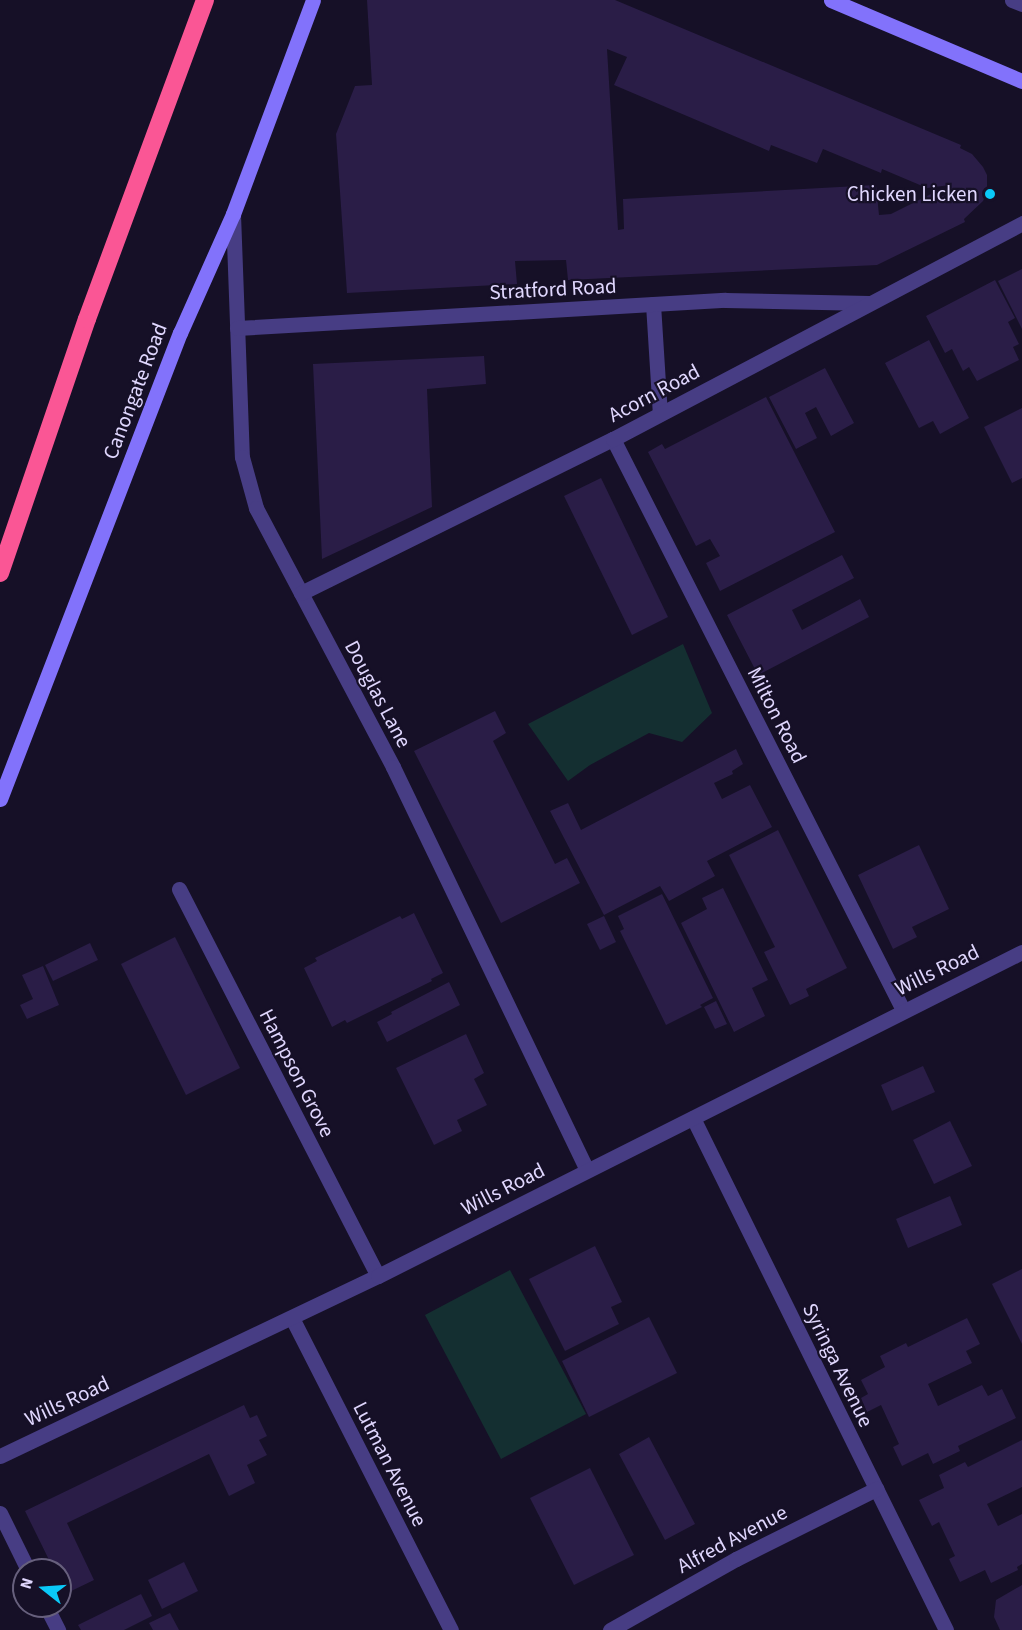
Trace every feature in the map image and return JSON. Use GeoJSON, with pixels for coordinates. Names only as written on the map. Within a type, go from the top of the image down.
{"type":"FeatureCollection","features":[{"type":"Feature","properties":{"kind":"highway"},"geometry":{"type":"LineString","coordinates":[[0,573],[87,319],[205,0]]}},
{"type":"Feature","properties":{"kind":"street","name":"Canongate Road"},"geometry":{"type":"LineString","coordinates":[[0,799],[180,333],[233,214],[313,0]]}},
{"type":"Feature","properties":{"kind":"street"},"geometry":{"type":"LineString","coordinates":[[831,0],[1022,81]]}},
{"type":"Feature","properties":{"kind":"street"},"geometry":{"type":"LineString","coordinates":[[1012,0],[1022,4]]}},
{"type":"Feature","properties":{"kind":"street","name":"Douglas Lane"},"geometry":{"type":"LineString","coordinates":[[233,214],[242,457],[256,508],[393,767],[587,1170]]}},
{"type":"Feature","properties":{"kind":"street","name":"Acorn Road"},"geometry":{"type":"LineString","coordinates":[[301,593],[613,439],[1022,224]]}},
{"type":"Feature","properties":{"kind":"street","name":"Stratford Road"},"geometry":{"type":"LineString","coordinates":[[237,328],[725,300],[871,303]]}},
{"type":"Feature","properties":{"kind":"street"},"geometry":{"type":"LineString","coordinates":[[653,304],[660,414]]}},
{"type":"Feature","properties":{"kind":"street","name":"Milton Road"},"geometry":{"type":"LineString","coordinates":[[613,439],[903,1010]]}},
{"type":"Feature","properties":{"kind":"street","name":"Hampson Grove"},"geometry":{"type":"LineString","coordinates":[[179,889],[378,1276]]}},
{"type":"Feature","properties":{"kind":"street","name":"Wills Road"},"geometry":{"type":"LineString","coordinates":[[0,1456],[378,1276],[1022,952]]}},
{"type":"Feature","properties":{"kind":"street","name":"Syringa Avenue"},"geometry":{"type":"LineString","coordinates":[[693,1118],[946,1630]]}},
{"type":"Feature","properties":{"kind":"street","name":"Lutman Avenue"},"geometry":{"type":"LineString","coordinates":[[292,1318],[450,1630]]}},
{"type":"Feature","properties":{"kind":"street","name":"Alfred Avenue"},"geometry":{"type":"LineString","coordinates":[[610,1630],[735,1560],[876,1489]]}},
{"type":"Feature","properties":{"kind":"street"},"geometry":{"type":"LineString","coordinates":[[0,1513],[22,1558]]}},
{"type":"Feature","properties":{"kind":"green space"},"geometry":{"type":"Polygon","coordinates":[[[683,644],[712,713],[682,742],[649,733],[590,765],[568,781],[528,724],[683,644]]]}},
{"type":"Feature","properties":{"kind":"green space"},"geometry":{"type":"Polygon","coordinates":[[[510,1270],[586,1414],[501,1459],[425,1315],[510,1270]]]}},
{"type":"Feature","properties":{"kind":"building"},"geometry":{"type":"Polygon","coordinates":[[[367,0],[615,0],[961,145],[960,148],[972,154],[983,167],[987,175],[987,192],[983,201],[964,219],[965,222],[877,265],[568,280],[566,260],[515,261],[517,284],[347,293],[336,134],[355,86],[372,85],[367,0]],[[607,49],[618,230],[624,229],[623,199],[876,185],[879,215],[891,214],[933,193],[937,199],[951,192],[950,185],[927,188],[882,169],[881,173],[823,149],[817,163],[771,145],[769,151],[614,85],[627,57],[607,49]]]}},
{"type":"Feature","properties":{"kind":"building"},"geometry":{"type":"Polygon","coordinates":[[[1022,269],[1022,329],[998,281],[1022,269]]]}},
{"type":"Feature","properties":{"kind":"building"},"geometry":{"type":"Polygon","coordinates":[[[995,280],[1015,318],[1008,322],[1019,344],[1013,347],[1019,360],[977,381],[969,367],[963,371],[952,349],[945,353],[926,316],[995,280]]]}},
{"type":"Feature","properties":{"kind":"building"},"geometry":{"type":"Polygon","coordinates":[[[929,340],[969,418],[940,434],[933,421],[919,428],[885,363],[929,340]]]}},
{"type":"Feature","properties":{"kind":"building"},"geometry":{"type":"Polygon","coordinates":[[[484,356],[486,384],[427,389],[432,507],[322,559],[313,364],[484,356]]]}},
{"type":"Feature","properties":{"kind":"building"},"geometry":{"type":"Polygon","coordinates":[[[825,368],[854,423],[831,436],[816,407],[805,413],[817,438],[796,449],[769,397],[825,368]]]}},
{"type":"Feature","properties":{"kind":"building"},"geometry":{"type":"Polygon","coordinates":[[[766,397],[835,532],[720,591],[706,563],[720,556],[710,539],[696,546],[648,452],[662,444],[665,449],[766,397]]]}},
{"type":"Feature","properties":{"kind":"building"},"geometry":{"type":"Polygon","coordinates":[[[1022,408],[1022,478],[1012,483],[984,427],[1022,408]]]}},
{"type":"Feature","properties":{"kind":"building"},"geometry":{"type":"Polygon","coordinates":[[[601,478],[668,617],[632,635],[564,496],[601,478]]]}},
{"type":"Feature","properties":{"kind":"building"},"geometry":{"type":"Polygon","coordinates":[[[842,555],[854,578],[792,610],[802,630],[860,599],[869,617],[758,675],[727,615],[842,555]]]}},
{"type":"Feature","properties":{"kind":"building"},"geometry":{"type":"Polygon","coordinates":[[[495,711],[506,733],[493,741],[555,864],[567,858],[580,883],[501,923],[414,751],[495,711]]]}},
{"type":"Feature","properties":{"kind":"building"},"geometry":{"type":"Polygon","coordinates":[[[736,749],[743,764],[732,771],[733,774],[714,783],[722,799],[750,785],[772,827],[707,861],[715,876],[669,901],[660,886],[604,915],[550,811],[568,803],[581,830],[736,749]]]}},
{"type":"Feature","properties":{"kind":"building"},"geometry":{"type":"Polygon","coordinates":[[[778,830],[847,968],[806,989],[809,996],[790,1005],[764,952],[775,947],[729,855],[778,830]]]}},
{"type":"Feature","properties":{"kind":"building"},"geometry":{"type":"Polygon","coordinates":[[[919,845],[949,909],[912,927],[917,937],[893,949],[858,875],[919,845]]]}},
{"type":"Feature","properties":{"kind":"building"},"geometry":{"type":"Polygon","coordinates":[[[723,888],[768,980],[752,988],[765,1016],[734,1032],[681,923],[707,909],[702,898],[723,888]]]}},
{"type":"Feature","properties":{"kind":"building"},"geometry":{"type":"Polygon","coordinates":[[[662,894],[713,998],[700,1005],[702,1007],[666,1025],[620,931],[624,929],[618,916],[662,894]]]}},
{"type":"Feature","properties":{"kind":"building"},"geometry":{"type":"Polygon","coordinates":[[[414,913],[443,973],[431,979],[432,981],[347,1023],[345,1020],[332,1027],[304,968],[317,961],[315,958],[400,916],[402,919],[414,913]]]}},
{"type":"Feature","properties":{"kind":"building"},"geometry":{"type":"Polygon","coordinates":[[[604,916],[616,942],[600,950],[587,924],[604,916]]]}},
{"type":"Feature","properties":{"kind":"building"},"geometry":{"type":"Polygon","coordinates":[[[175,937],[240,1068],[186,1095],[121,964],[175,937]]]}},
{"type":"Feature","properties":{"kind":"building"},"geometry":{"type":"Polygon","coordinates":[[[90,943],[98,960],[53,981],[45,965],[90,943]]]}},
{"type":"Feature","properties":{"kind":"building"},"geometry":{"type":"Polygon","coordinates":[[[43,966],[59,1005],[27,1019],[20,1005],[33,999],[22,975],[43,966]]]}},
{"type":"Feature","properties":{"kind":"building"},"geometry":{"type":"Polygon","coordinates":[[[449,982],[460,1005],[387,1042],[377,1022],[392,1014],[391,1012],[449,982]]]}},
{"type":"Feature","properties":{"kind":"building"},"geometry":{"type":"Polygon","coordinates":[[[716,1001],[727,1024],[715,1029],[704,1007],[716,1001]]]}},
{"type":"Feature","properties":{"kind":"building"},"geometry":{"type":"Polygon","coordinates":[[[466,1034],[484,1073],[474,1079],[487,1105],[457,1120],[462,1131],[434,1145],[396,1068],[466,1034]]]}},
{"type":"Feature","properties":{"kind":"building"},"geometry":{"type":"Polygon","coordinates":[[[923,1066],[935,1092],[892,1111],[881,1085],[923,1066]]]}},
{"type":"Feature","properties":{"kind":"building"},"geometry":{"type":"Polygon","coordinates":[[[950,1121],[972,1166],[934,1184],[913,1140],[950,1121]]]}},
{"type":"Feature","properties":{"kind":"building"},"geometry":{"type":"Polygon","coordinates":[[[950,1196],[962,1225],[908,1248],[896,1219],[950,1196]]]}},
{"type":"Feature","properties":{"kind":"building"},"geometry":{"type":"Polygon","coordinates":[[[595,1246],[622,1302],[611,1307],[619,1324],[565,1351],[529,1279],[595,1246]]]}},
{"type":"Feature","properties":{"kind":"building"},"geometry":{"type":"Polygon","coordinates":[[[1022,1269],[1022,1344],[992,1284],[1022,1269]]]}},
{"type":"Feature","properties":{"kind":"building"},"geometry":{"type":"Polygon","coordinates":[[[649,1317],[677,1373],[589,1417],[562,1361],[649,1317]]]}},
{"type":"Feature","properties":{"kind":"building"},"geometry":{"type":"Polygon","coordinates":[[[967,1318],[980,1344],[966,1351],[972,1363],[928,1384],[938,1406],[982,1385],[988,1396],[1002,1389],[1016,1418],[958,1446],[960,1451],[933,1464],[928,1453],[902,1466],[893,1447],[899,1444],[881,1405],[867,1412],[861,1398],[868,1394],[861,1380],[885,1367],[880,1356],[906,1343],[908,1347],[967,1318]]]}},
{"type":"Feature","properties":{"kind":"building"},"geometry":{"type":"Polygon","coordinates":[[[244,1405],[250,1418],[257,1415],[267,1436],[259,1440],[267,1455],[247,1465],[255,1483],[229,1496],[209,1454],[67,1523],[94,1580],[72,1591],[72,1558],[48,1558],[25,1511],[244,1405]]]}},
{"type":"Feature","properties":{"kind":"building"},"geometry":{"type":"Polygon","coordinates":[[[649,1437],[695,1524],[665,1540],[619,1454],[649,1437]]]}},
{"type":"Feature","properties":{"kind":"building"},"geometry":{"type":"Polygon","coordinates":[[[1022,1440],[1022,1487],[987,1504],[998,1526],[1022,1514],[1022,1564],[1017,1567],[1018,1570],[991,1583],[985,1570],[960,1582],[949,1559],[955,1556],[939,1522],[932,1526],[919,1500],[944,1488],[939,1475],[965,1462],[968,1467],[1022,1440]]]}},
{"type":"Feature","properties":{"kind":"building"},"geometry":{"type":"Polygon","coordinates":[[[590,1468],[634,1555],[574,1585],[530,1498],[590,1468]]]}},
{"type":"Feature","properties":{"kind":"building"},"geometry":{"type":"Polygon","coordinates":[[[184,1562],[198,1591],[162,1609],[148,1580],[184,1562]]]}},
{"type":"Feature","properties":{"kind":"building"},"geometry":{"type":"Polygon","coordinates":[[[1022,1585],[1022,1630],[1000,1630],[994,1617],[996,1600],[1022,1585]]]}},
{"type":"Feature","properties":{"kind":"building"},"geometry":{"type":"Polygon","coordinates":[[[141,1594],[152,1616],[124,1630],[81,1630],[78,1625],[141,1594]]]}},
{"type":"Feature","properties":{"kind":"building"},"geometry":{"type":"Polygon","coordinates":[[[170,1613],[179,1630],[153,1630],[149,1623],[170,1613]]]}},
{"type":"Feature","properties":{"kind":"place","name":"Chicken Licken"},"geometry":{"type":"Point","coordinates":[990,194]}}]}
